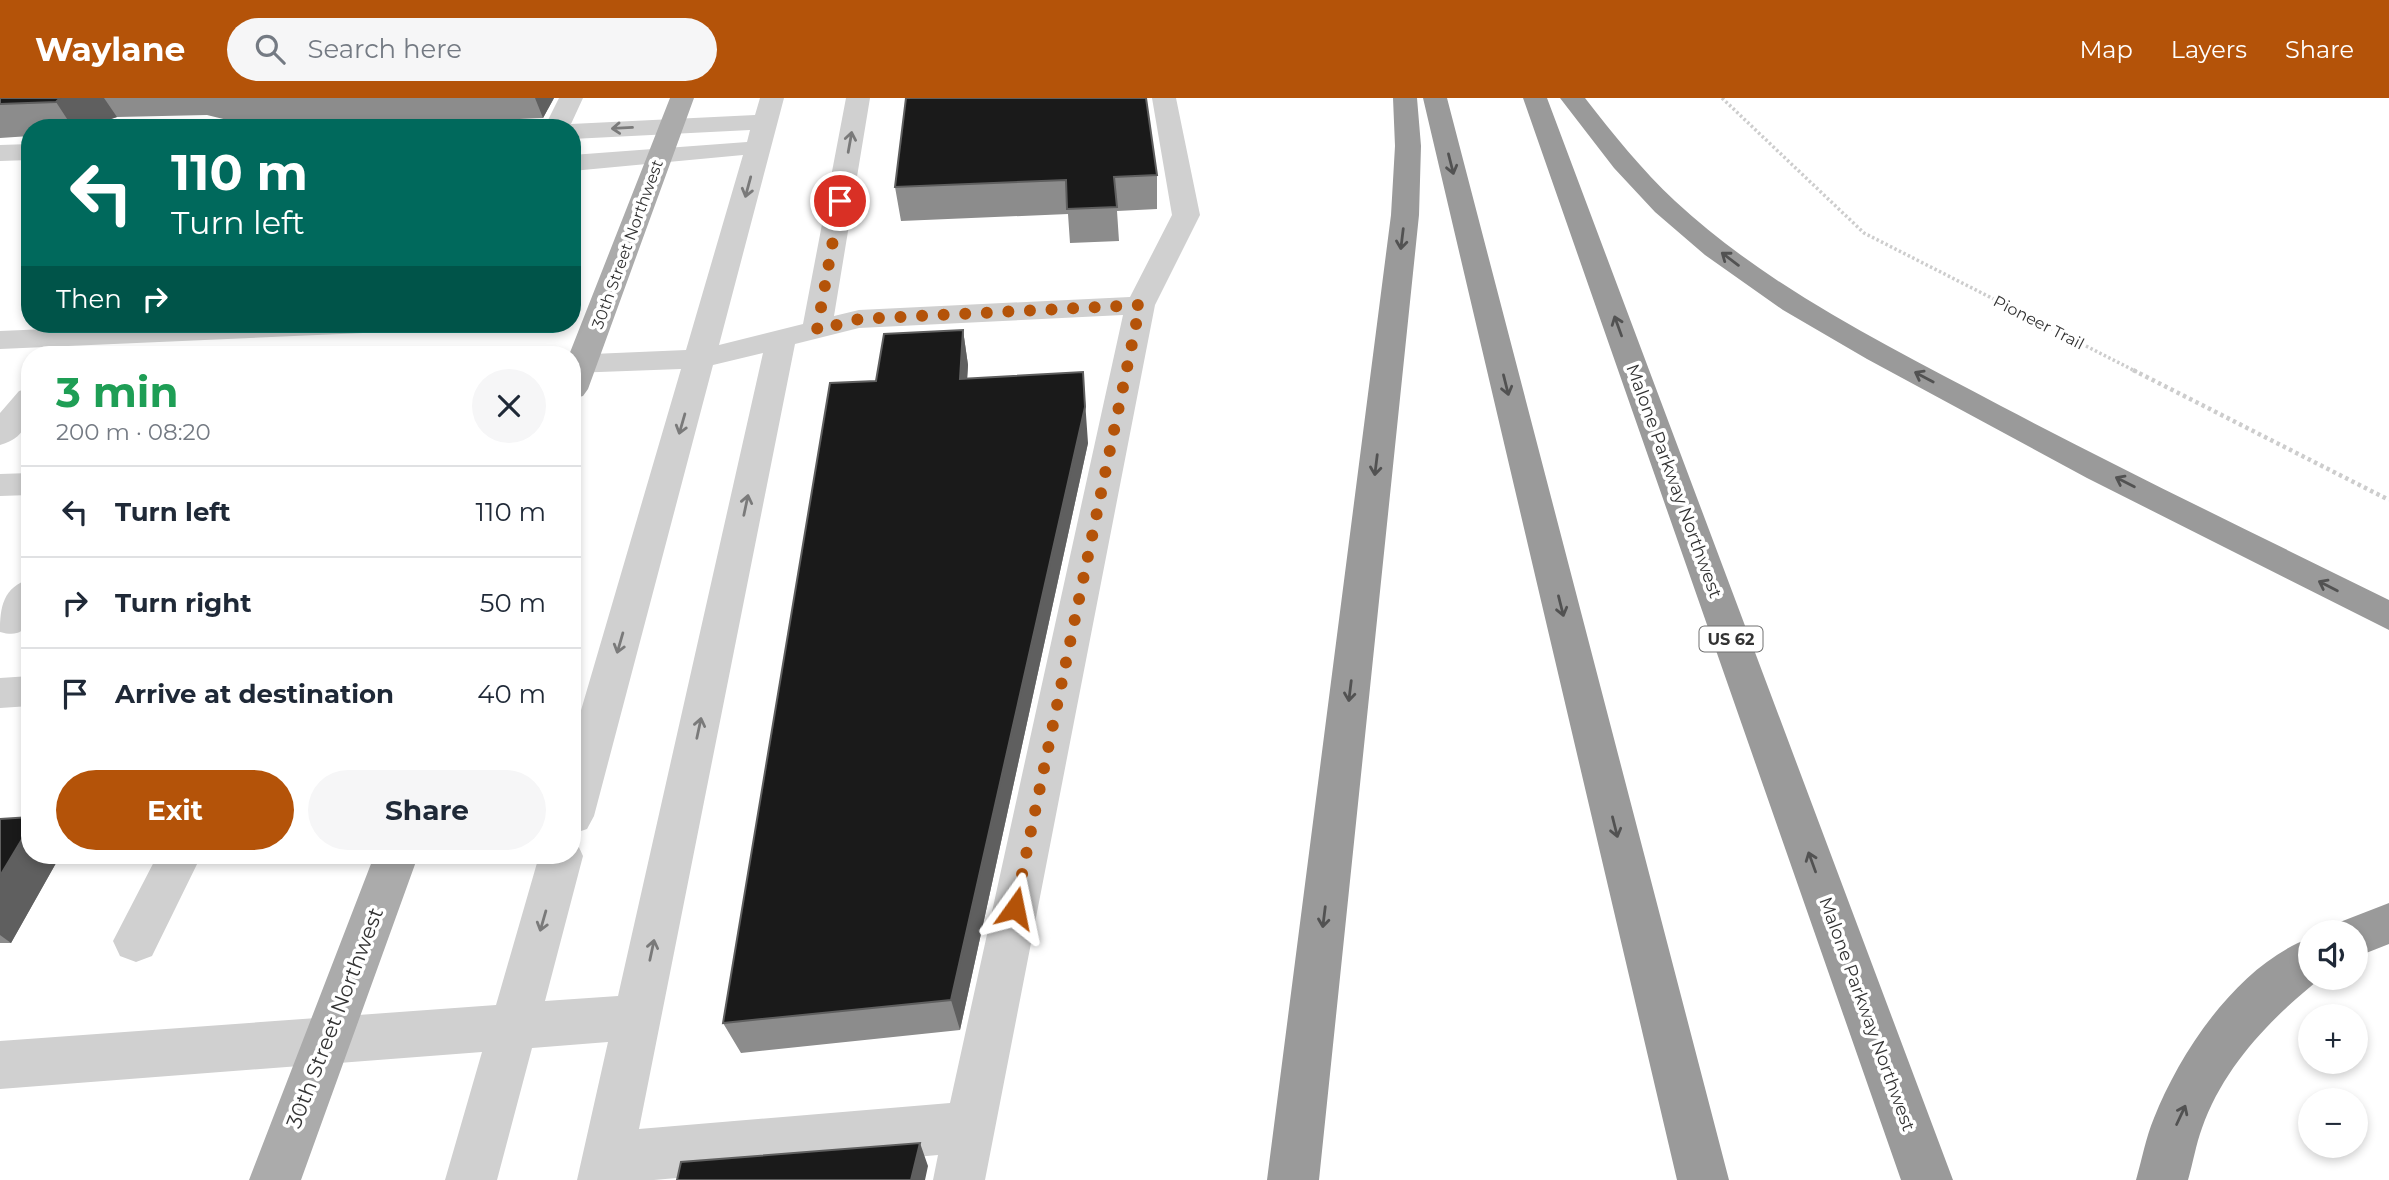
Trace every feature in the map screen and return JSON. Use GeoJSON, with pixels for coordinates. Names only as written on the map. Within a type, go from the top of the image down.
{"type":"FeatureCollection","features":[{"type":"Feature","properties":{"kind":"highway"},"geometry":{"type":"LineString","coordinates":[[1293,1180],[1405,215],[1408,146],[1405,98]]}},
{"type":"Feature","properties":{"kind":"highway"},"geometry":{"type":"LineString","coordinates":[[1435,98],[1703,1180]]}},
{"type":"Feature","properties":{"kind":"highway","name":"Malone Parkway Northwest"},"geometry":{"type":"LineString","coordinates":[[1535,98],[1927,1180]]}},
{"type":"Feature","properties":{"kind":"highway"},"geometry":{"type":"LineString","coordinates":[[1572,98],[1628,167],[1681,222],[1740,267],[1832,325],[2036,437],[2389,616]]}},
{"type":"Feature","properties":{"kind":"highway"},"geometry":{"type":"LineString","coordinates":[[2368,932],[2389,923]]}},
{"type":"Feature","properties":{"kind":"highway"},"geometry":{"type":"LineString","coordinates":[[2162,1180],[2178,1121],[2214,1052],[2263,995],[2298,968]]}},
{"type":"Feature","properties":{"kind":"main road","name":"30th Street Northwest"},"geometry":{"type":"LineString","coordinates":[[581,359],[682,98]]}},
{"type":"Feature","properties":{"kind":"main road","name":"30th Street Northwest"},"geometry":{"type":"LineString","coordinates":[[275,1180],[393,864]]}},
{"type":"Feature","properties":{"kind":"street"},"geometry":{"type":"LineString","coordinates":[[560,119],[571,98]]}},
{"type":"Feature","properties":{"kind":"street"},"geometry":{"type":"LineString","coordinates":[[858,98],[799,334],[638,1017],[606,1169],[970,1127]]}},
{"type":"Feature","properties":{"kind":"street"},"geometry":{"type":"LineString","coordinates":[[959,1180],[1140,305],[1186,215],[1164,98]]}},
{"type":"Feature","properties":{"kind":"street"},"geometry":{"type":"LineString","coordinates":[[581,131],[766,122]]}},
{"type":"Feature","properties":{"kind":"street"},"geometry":{"type":"LineString","coordinates":[[581,162],[660,155],[766,122]]}},
{"type":"Feature","properties":{"kind":"street"},"geometry":{"type":"LineString","coordinates":[[581,784],[766,122]]}},
{"type":"Feature","properties":{"kind":"street"},"geometry":{"type":"LineString","coordinates":[[0,153],[21,152]]}},
{"type":"Feature","properties":{"kind":"street"},"geometry":{"type":"LineString","coordinates":[[581,371],[700,359],[859,319],[1140,305]]}},
{"type":"Feature","properties":{"kind":"street"},"geometry":{"type":"LineString","coordinates":[[0,340],[159,333]]}},
{"type":"Feature","properties":{"kind":"street"},"geometry":{"type":"LineString","coordinates":[[0,390],[21,389]]}},
{"type":"Feature","properties":{"kind":"street"},"geometry":{"type":"LineString","coordinates":[[0,434],[21,409]]}},
{"type":"Feature","properties":{"kind":"street"},"geometry":{"type":"LineString","coordinates":[[0,440],[21,439]]}},
{"type":"Feature","properties":{"kind":"street"},"geometry":{"type":"LineString","coordinates":[[0,463],[21,462]]}},
{"type":"Feature","properties":{"kind":"street"},"geometry":{"type":"LineString","coordinates":[[0,485],[21,484]]}},
{"type":"Feature","properties":{"kind":"street"},"geometry":{"type":"LineString","coordinates":[[0,692],[21,691]]}},
{"type":"Feature","properties":{"kind":"street"},"geometry":{"type":"LineString","coordinates":[[136,942],[175,864]]}},
{"type":"Feature","properties":{"kind":"street"},"geometry":{"type":"LineString","coordinates":[[471,1180],[559,864]]}},
{"type":"Feature","properties":{"kind":"street"},"geometry":{"type":"LineString","coordinates":[[0,1065],[326,1043],[638,1017]]}},
{"type":"Feature","properties":{"kind":"path","name":"Pioneer Trail"},"geometry":{"type":"LineString","coordinates":[[1721,98],[1864,233],[2389,500]]}},
{"type":"Feature","properties":{"kind":"building"},"geometry":{"type":"Polygon","coordinates":[[[0,98],[60,98],[56,102],[0,104],[0,98]]]}},
{"type":"Feature","properties":{"kind":"building"},"geometry":{"type":"Polygon","coordinates":[[[906,98],[1146,98],[1157,175],[1114,177],[1117,207],[1067,209],[1066,180],[895,187],[906,98]]]}},
{"type":"Feature","properties":{"kind":"building"},"geometry":{"type":"Polygon","coordinates":[[[963,330],[960,379],[1083,372],[1085,407],[951,1000],[723,1023],[830,383],[876,381],[884,334],[963,330]]]}},
{"type":"Feature","properties":{"kind":"building"},"geometry":{"type":"Polygon","coordinates":[[[21,818],[21,841],[0,876],[0,819],[21,818]]]}},
{"type":"Feature","properties":{"kind":"building"},"geometry":{"type":"Polygon","coordinates":[[[920,1143],[911,1180],[677,1180],[681,1162],[920,1143]]]}},
{"type":"Feature","properties":{"kind":"route"},"geometry":{"type":"LineString","coordinates":[[840,201],[817,330],[859,319],[1140,305],[1015,908]]}}]}
